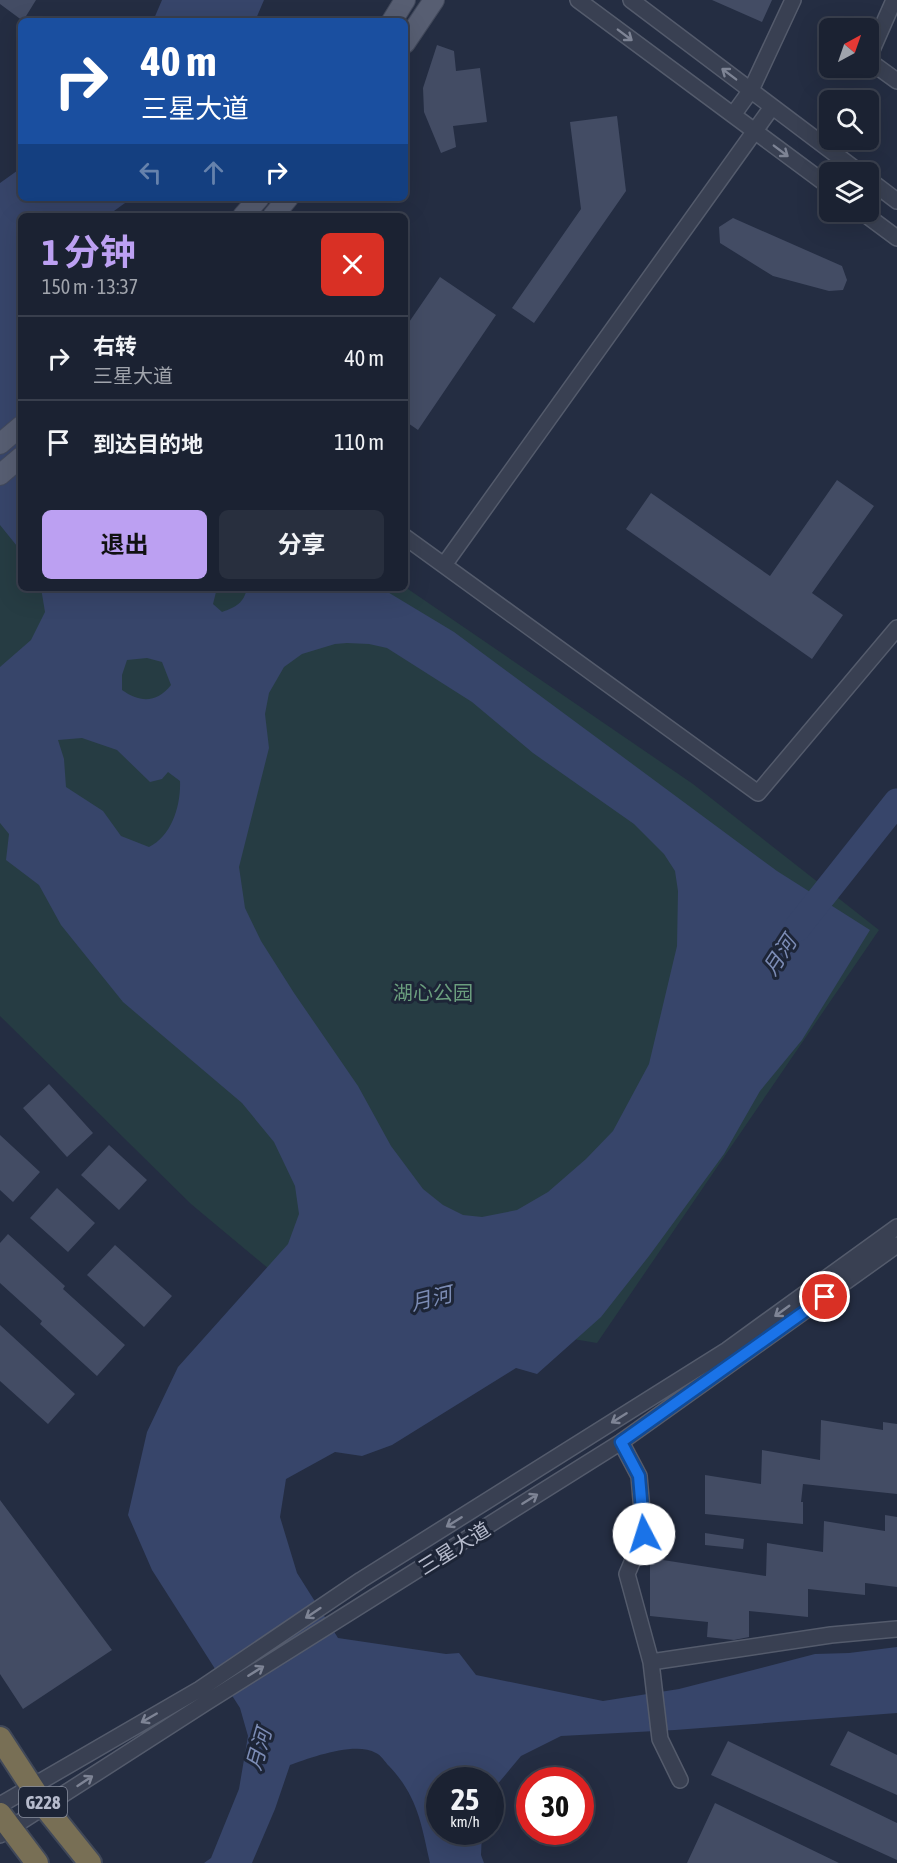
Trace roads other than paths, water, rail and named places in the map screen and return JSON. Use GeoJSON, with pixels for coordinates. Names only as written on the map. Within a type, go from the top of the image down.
{"type":"FeatureCollection","features":[{"type":"Feature","properties":{"kind":"highway","name":"G228"},"geometry":{"type":"LineString","coordinates":[[0,1738],[45,1806],[90,1863]]}},
{"type":"Feature","properties":{"kind":"highway","name":"G228"},"geometry":{"type":"LineString","coordinates":[[3,1826],[37,1863]]}},
{"type":"Feature","properties":{"kind":"main road"},"geometry":{"type":"LineString","coordinates":[[394,18],[405,0]]}},
{"type":"Feature","properties":{"kind":"main road"},"geometry":{"type":"LineString","coordinates":[[408,39],[434,0]]}},
{"type":"Feature","properties":{"kind":"main road"},"geometry":{"type":"LineString","coordinates":[[246,213],[256,201]]}},
{"type":"Feature","properties":{"kind":"main road"},"geometry":{"type":"LineString","coordinates":[[276,213],[286,201]]}},
{"type":"Feature","properties":{"kind":"main road"},"geometry":{"type":"LineString","coordinates":[[0,444],[18,429]]}},
{"type":"Feature","properties":{"kind":"main road"},"geometry":{"type":"LineString","coordinates":[[0,475],[18,460]]}},
{"type":"Feature","properties":{"kind":"street"},"geometry":{"type":"LineString","coordinates":[[578,0],[819,179]]}},
{"type":"Feature","properties":{"kind":"street"},"geometry":{"type":"LineString","coordinates":[[631,0],[846,162]]}},
{"type":"Feature","properties":{"kind":"street"},"geometry":{"type":"LineString","coordinates":[[733,115],[750,90],[793,0]]}},
{"type":"Feature","properties":{"kind":"street"},"geometry":{"type":"LineString","coordinates":[[879,35],[894,0]]}},
{"type":"Feature","properties":{"kind":"street"},"geometry":{"type":"LineString","coordinates":[[879,68],[897,81]]}},
{"type":"Feature","properties":{"kind":"street"},"geometry":{"type":"LineString","coordinates":[[444,565],[772,107]]}},
{"type":"Feature","properties":{"kind":"street"},"geometry":{"type":"LineString","coordinates":[[879,187],[897,201]]}},
{"type":"Feature","properties":{"kind":"street"},"geometry":{"type":"LineString","coordinates":[[875,222],[897,238]]}},
{"type":"Feature","properties":{"kind":"street"},"geometry":{"type":"LineString","coordinates":[[408,539],[758,793],[897,628]]}},
{"type":"Feature","properties":{"kind":"street","name":"三星大道"},"geometry":{"type":"LineString","coordinates":[[3,1826],[45,1806],[361,1580],[727,1350],[897,1227]]}},
{"type":"Feature","properties":{"kind":"street","name":"三星大道"},"geometry":{"type":"LineString","coordinates":[[0,1805],[32,1785],[203,1695],[374,1598],[621,1442],[897,1245]]}},
{"type":"Feature","properties":{"kind":"street"},"geometry":{"type":"LineString","coordinates":[[621,1442],[639,1476],[644,1534],[627,1574],[656,1686],[660,1738],[680,1780]]}},
{"type":"Feature","properties":{"kind":"street"},"geometry":{"type":"LineString","coordinates":[[651,1662],[831,1635],[897,1629]]}},
{"type":"Feature","properties":{"kind":"water"},"geometry":{"type":"Polygon","coordinates":[[[162,0],[264,0],[256,18],[154,18],[162,0]]]}},
{"type":"Feature","properties":{"kind":"water"},"geometry":{"type":"Polygon","coordinates":[[[18,170],[18,201],[128,201],[111,213],[18,213],[18,547],[0,525],[0,183],[18,170]]]}},
{"type":"Feature","properties":{"kind":"water"},"geometry":{"type":"Polygon","coordinates":[[[42,591],[216,591],[213,604],[222,612],[239,604],[246,591],[386,591],[454,632],[777,871],[870,930],[802,1040],[760,1091],[724,1154],[601,1317],[537,1374],[516,1368],[392,1445],[362,1456],[335,1452],[286,1479],[280,1517],[297,1573],[338,1638],[446,1654],[459,1653],[476,1675],[603,1701],[679,1689],[815,1654],[849,1653],[897,1647],[897,1713],[561,1736],[521,1756],[504,1776],[504,1767],[426,1767],[426,1845],[481,1845],[481,1855],[484,1863],[430,1863],[417,1811],[399,1777],[378,1754],[357,1749],[333,1752],[290,1765],[275,1809],[252,1863],[204,1863],[211,1858],[239,1789],[248,1736],[240,1708],[152,1570],[128,1515],[147,1432],[178,1367],[288,1244],[299,1214],[295,1186],[274,1142],[242,1103],[123,1002],[61,925],[39,885],[6,860],[9,834],[0,823],[0,667],[31,640],[45,612],[42,591]],[[335,644],[302,654],[284,667],[269,693],[265,714],[269,748],[239,867],[245,908],[261,941],[358,1086],[391,1146],[423,1189],[443,1205],[463,1215],[482,1217],[517,1210],[548,1192],[586,1159],[613,1131],[649,1064],[677,946],[678,891],[675,871],[664,854],[634,824],[533,753],[472,702],[387,648],[369,644],[335,644]],[[147,658],[127,660],[122,675],[122,690],[129,694],[142,699],[154,698],[171,685],[162,662],[147,658]],[[82,738],[58,740],[64,759],[66,787],[103,811],[121,836],[149,847],[164,835],[174,819],[179,800],[180,781],[168,772],[162,779],[150,782],[117,750],[82,738]]]}},
{"type":"Feature","properties":{"kind":"waterway","name":"月河"},"geometry":{"type":"LineString","coordinates":[[797,928],[897,802]]}},
{"type":"Feature","properties":{"kind":"park label","name":"湖心公园"},"geometry":{"type":"Point","coordinates":[433,992]}}]}
